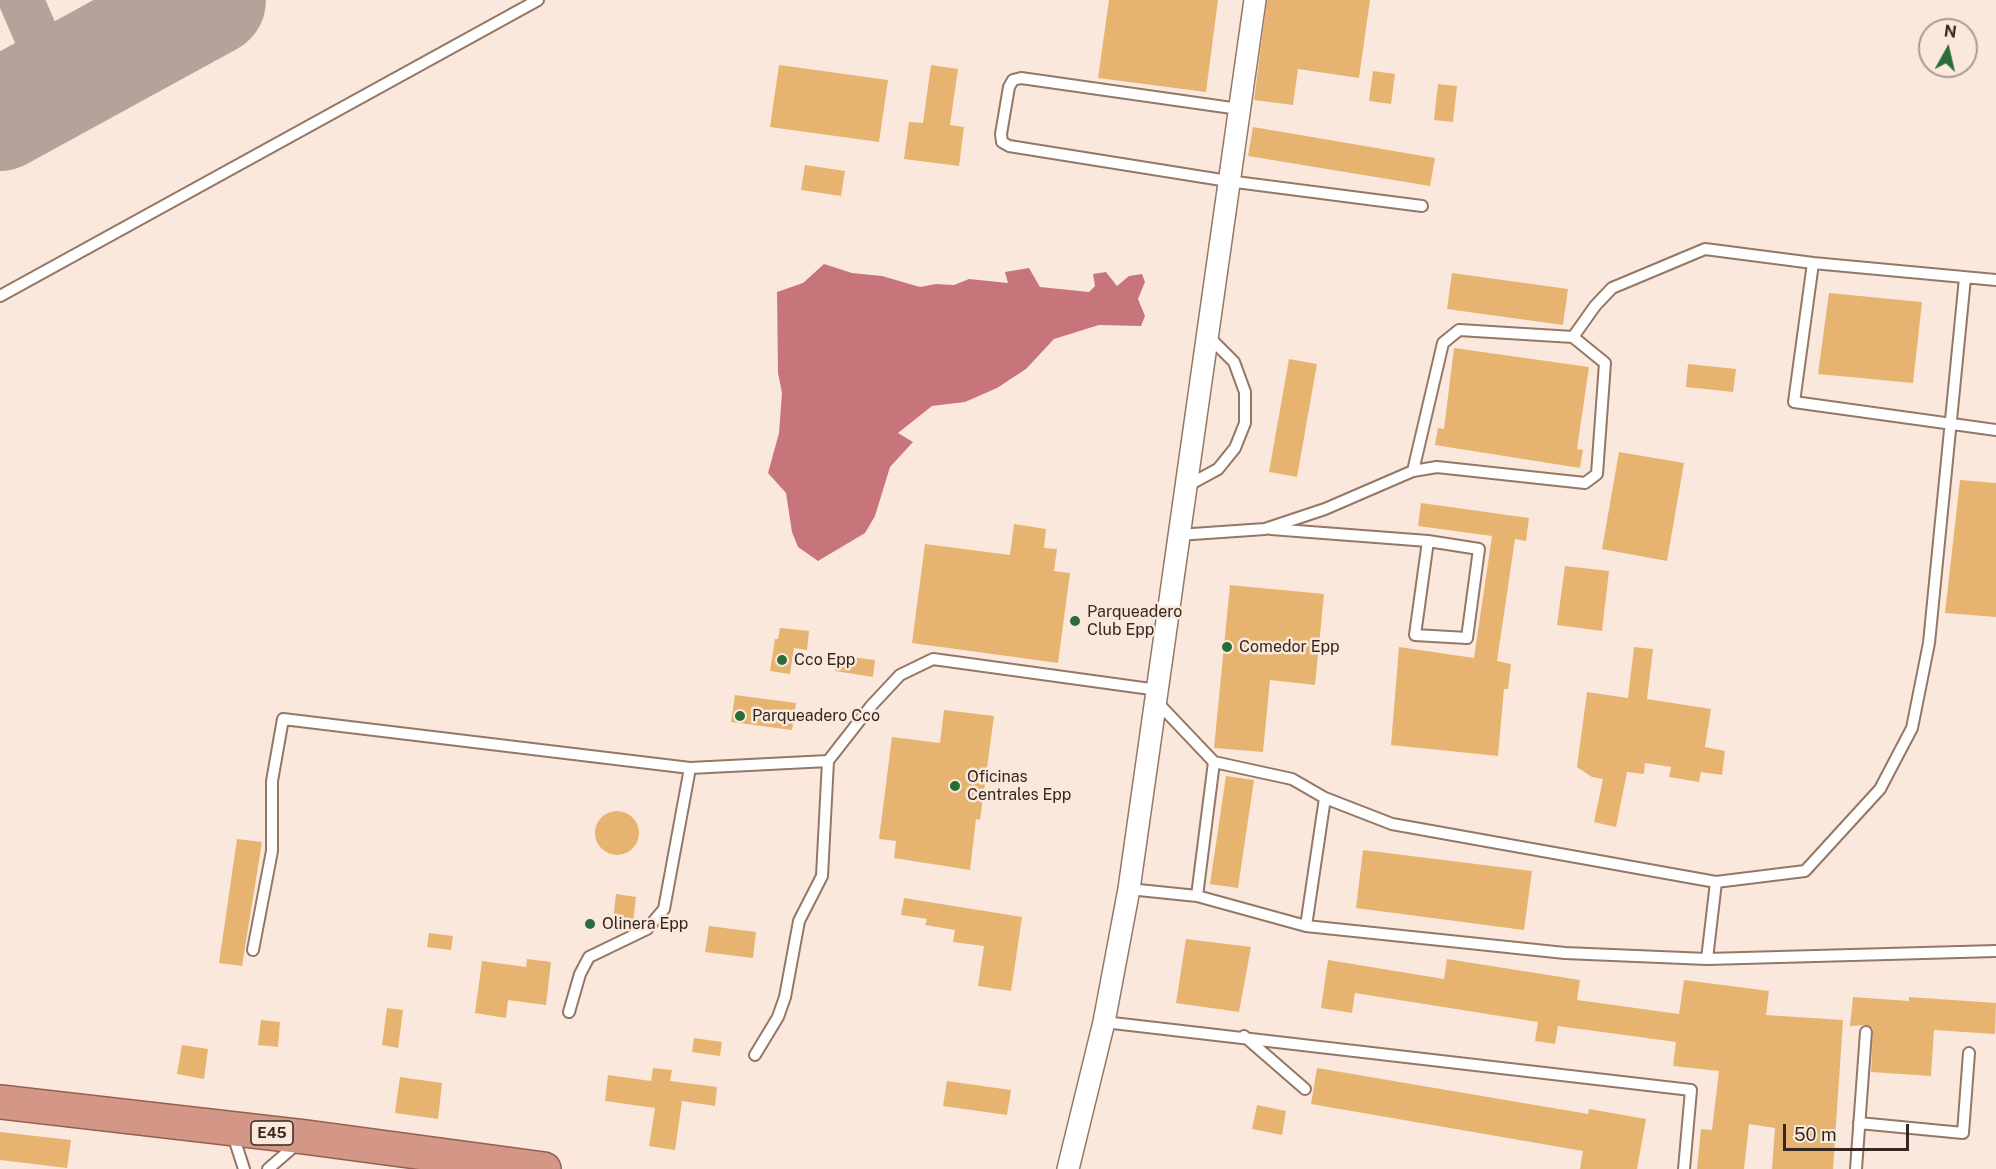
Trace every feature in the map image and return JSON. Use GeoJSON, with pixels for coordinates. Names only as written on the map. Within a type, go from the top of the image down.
{"type":"FeatureCollection","features":[{"type":"Feature","properties":{"kind":"highway","name":"E45"},"geometry":{"type":"LineString","coordinates":[[0,1102],[305,1137],[544,1169]]}},
{"type":"Feature","properties":{"kind":"street"},"geometry":{"type":"LineString","coordinates":[[1068,1169],[1104,1022],[1129,889],[1184,487],[1255,0]]}},
{"type":"Feature","properties":{"kind":"lane"},"geometry":{"type":"LineString","coordinates":[[0,296],[538,0]]}},
{"type":"Feature","properties":{"kind":"lane"},"geometry":{"type":"LineString","coordinates":[[1239,108],[1021,78],[1013,80],[1009,87],[1001,134],[1002,142],[1009,146],[1228,182],[1422,207]]}},
{"type":"Feature","properties":{"kind":"lane"},"geometry":{"type":"LineString","coordinates":[[1573,337],[1612,288],[1705,249],[1813,263],[1996,280]]}},
{"type":"Feature","properties":{"kind":"lane"},"geometry":{"type":"LineString","coordinates":[[1813,263],[1794,402],[1996,430]]}},
{"type":"Feature","properties":{"kind":"lane"},"geometry":{"type":"LineString","coordinates":[[755,1055],[778,1017],[785,997],[799,921],[822,876],[828,761],[871,706],[900,675],[933,659],[1157,696],[1214,762],[1292,779],[1325,798],[1392,824],[1716,882],[1805,871],[1880,789],[1912,728],[1929,643],[1965,278]]}},
{"type":"Feature","properties":{"kind":"lane"},"geometry":{"type":"LineString","coordinates":[[1264,529],[1325,508],[1413,471],[1458,468],[1586,483],[1598,474],[1605,363],[1573,337],[1459,330],[1443,343],[1413,471]]}},
{"type":"Feature","properties":{"kind":"lane"},"geometry":{"type":"LineString","coordinates":[[1184,487],[1218,469],[1235,448],[1245,423],[1245,392],[1234,362],[1206,333]]}},
{"type":"Feature","properties":{"kind":"lane"},"geometry":{"type":"LineString","coordinates":[[1178,535],[1264,529],[1428,541],[1479,549],[1467,638],[1415,635],[1428,541]]}},
{"type":"Feature","properties":{"kind":"lane"},"geometry":{"type":"LineString","coordinates":[[253,951],[272,851],[272,781],[283,719],[690,768],[828,761]]}},
{"type":"Feature","properties":{"kind":"lane"},"geometry":{"type":"LineString","coordinates":[[1197,896],[1214,762]]}},
{"type":"Feature","properties":{"kind":"lane"},"geometry":{"type":"LineString","coordinates":[[569,1012],[580,974],[589,957],[647,929],[664,909],[690,768]]}},
{"type":"Feature","properties":{"kind":"lane"},"geometry":{"type":"LineString","coordinates":[[1306,926],[1325,798]]}},
{"type":"Feature","properties":{"kind":"lane"},"geometry":{"type":"LineString","coordinates":[[1707,959],[1716,882]]}},
{"type":"Feature","properties":{"kind":"lane"},"geometry":{"type":"LineString","coordinates":[[1129,889],[1197,896],[1306,926],[1564,953],[1707,959],[1996,951]]}},
{"type":"Feature","properties":{"kind":"lane"},"geometry":{"type":"LineString","coordinates":[[1104,1022],[1243,1036],[1691,1090],[1684,1169]]}},
{"type":"Feature","properties":{"kind":"lane"},"geometry":{"type":"LineString","coordinates":[[1856,1169],[1866,1032]]}},
{"type":"Feature","properties":{"kind":"lane"},"geometry":{"type":"LineString","coordinates":[[1243,1036],[1305,1089]]}},
{"type":"Feature","properties":{"kind":"lane"},"geometry":{"type":"LineString","coordinates":[[1859,1123],[1963,1133],[1969,1053]]}},
{"type":"Feature","properties":{"kind":"lane"},"geometry":{"type":"LineString","coordinates":[[231,1129],[244,1169]]}},
{"type":"Feature","properties":{"kind":"lane"},"geometry":{"type":"LineString","coordinates":[[268,1169],[305,1137]]}},
{"type":"Feature","properties":{"kind":"shaded area"},"geometry":{"type":"Polygon","coordinates":[[[824,264],[852,273],[882,276],[920,287],[936,284],[954,285],[969,279],[1008,283],[1005,272],[1029,268],[1040,287],[1089,292],[1095,286],[1093,274],[1106,272],[1117,286],[1129,276],[1142,274],[1145,282],[1138,299],[1145,316],[1141,326],[1099,325],[1054,339],[1026,369],[997,388],[965,402],[932,406],[898,433],[913,442],[890,467],[875,516],[865,533],[818,561],[798,547],[792,532],[786,493],[768,473],[779,433],[782,393],[778,373],[777,292],[803,283],[824,264]]]}},
{"type":"Feature","properties":{"kind":"building"},"geometry":{"type":"Polygon","coordinates":[[[1109,0],[1218,0],[1206,92],[1098,78],[1109,0]]]}},
{"type":"Feature","properties":{"kind":"building"},"geometry":{"type":"Polygon","coordinates":[[[1267,0],[1370,0],[1359,78],[1298,69],[1293,105],[1254,100],[1267,0]]]}},
{"type":"Feature","properties":{"kind":"building"},"geometry":{"type":"Polygon","coordinates":[[[779,65],[888,80],[879,142],[770,127],[779,65]]]}},
{"type":"Feature","properties":{"kind":"building"},"geometry":{"type":"Polygon","coordinates":[[[931,65],[958,69],[950,125],[964,127],[959,166],[904,159],[909,122],[923,123],[931,65]]]}},
{"type":"Feature","properties":{"kind":"building"},"geometry":{"type":"Polygon","coordinates":[[[1373,71],[1395,74],[1391,104],[1369,101],[1373,71]]]}},
{"type":"Feature","properties":{"kind":"building"},"geometry":{"type":"Polygon","coordinates":[[[1438,84],[1457,86],[1453,122],[1434,120],[1438,84]]]}},
{"type":"Feature","properties":{"kind":"building"},"geometry":{"type":"Polygon","coordinates":[[[1253,127],[1435,158],[1430,186],[1248,156],[1253,127]]]}},
{"type":"Feature","properties":{"kind":"building"},"geometry":{"type":"Polygon","coordinates":[[[805,165],[845,171],[841,196],[801,190],[805,165]]]}},
{"type":"Feature","properties":{"kind":"building"},"geometry":{"type":"Polygon","coordinates":[[[1452,273],[1568,289],[1563,325],[1447,309],[1452,273]]]}},
{"type":"Feature","properties":{"kind":"building"},"geometry":{"type":"Polygon","coordinates":[[[1829,293],[1922,302],[1913,383],[1818,374],[1829,293]]]}},
{"type":"Feature","properties":{"kind":"building"},"geometry":{"type":"Polygon","coordinates":[[[1454,348],[1589,367],[1577,449],[1583,450],[1580,468],[1435,445],[1438,428],[1444,429],[1454,348]]]}},
{"type":"Feature","properties":{"kind":"building"},"geometry":{"type":"Polygon","coordinates":[[[1289,359],[1317,364],[1297,477],[1269,472],[1289,359]]]}},
{"type":"Feature","properties":{"kind":"building"},"geometry":{"type":"Polygon","coordinates":[[[1688,364],[1736,369],[1733,392],[1686,387],[1688,364]]]}},
{"type":"Feature","properties":{"kind":"building"},"geometry":{"type":"Polygon","coordinates":[[[1619,452],[1684,463],[1667,561],[1602,549],[1619,452]]]}},
{"type":"Feature","properties":{"kind":"building"},"geometry":{"type":"Polygon","coordinates":[[[1960,480],[1996,483],[1996,617],[1945,613],[1960,480]]]}},
{"type":"Feature","properties":{"kind":"building"},"geometry":{"type":"Polygon","coordinates":[[[1421,503],[1529,518],[1526,541],[1515,539],[1497,661],[1511,664],[1508,689],[1504,689],[1498,756],[1391,745],[1399,647],[1474,658],[1492,536],[1418,526],[1421,503]]]}},
{"type":"Feature","properties":{"kind":"building"},"geometry":{"type":"Polygon","coordinates":[[[1014,524],[1046,529],[1044,548],[1057,549],[1054,571],[1070,573],[1058,663],[912,643],[925,544],[1010,555],[1014,524]]]}},
{"type":"Feature","properties":{"kind":"building"},"geometry":{"type":"Polygon","coordinates":[[[1565,566],[1609,571],[1602,631],[1557,625],[1565,566]]]}},
{"type":"Feature","properties":{"kind":"building"},"geometry":{"type":"Polygon","coordinates":[[[1230,585],[1324,594],[1315,685],[1270,680],[1263,752],[1214,748],[1230,585]]]}},
{"type":"Feature","properties":{"kind":"building","name":"Cco Epp"},"geometry":{"type":"Polygon","coordinates":[[[780,628],[809,631],[807,650],[794,648],[790,674],[770,671],[775,639],[778,639],[780,628]]]}},
{"type":"Feature","properties":{"kind":"building"},"geometry":{"type":"Polygon","coordinates":[[[1634,647],[1653,649],[1647,699],[1711,709],[1705,747],[1725,751],[1722,775],[1701,772],[1699,782],[1669,777],[1671,767],[1645,763],[1644,774],[1627,772],[1616,827],[1594,822],[1603,779],[1592,777],[1577,767],[1587,692],[1628,698],[1634,647]]]}},
{"type":"Feature","properties":{"kind":"building"},"geometry":{"type":"Polygon","coordinates":[[[837,655],[875,660],[873,677],[835,671],[837,655]]]}},
{"type":"Feature","properties":{"kind":"building"},"geometry":{"type":"Polygon","coordinates":[[[735,695],[796,703],[792,730],[731,722],[735,695]]]}},
{"type":"Feature","properties":{"kind":"building","name":"Oficinas Centrales Epp"},"geometry":{"type":"Polygon","coordinates":[[[944,710],[994,716],[980,820],[976,819],[970,870],[894,858],[896,841],[879,839],[892,737],[940,743],[944,710]]]}},
{"type":"Feature","properties":{"kind":"building"},"geometry":{"type":"Polygon","coordinates":[[[1226,776],[1254,780],[1238,888],[1210,884],[1226,776]]]}},
{"type":"Feature","properties":{"kind":"building"},"geometry":{"type":"Polygon","coordinates":[[[617,811],[626,812],[633,817],[638,824],[638,842],[633,849],[626,854],[617,855],[608,854],[601,849],[596,842],[595,833],[596,824],[601,817],[608,812],[617,811]]]}},
{"type":"Feature","properties":{"kind":"building"},"geometry":{"type":"Polygon","coordinates":[[[237,839],[262,842],[242,966],[219,963],[237,839]]]}},
{"type":"Feature","properties":{"kind":"building"},"geometry":{"type":"Polygon","coordinates":[[[1363,850],[1532,871],[1524,930],[1356,908],[1363,850]]]}},
{"type":"Feature","properties":{"kind":"building"},"geometry":{"type":"Polygon","coordinates":[[[616,894],[636,897],[633,923],[613,920],[616,894]]]}},
{"type":"Feature","properties":{"kind":"building"},"geometry":{"type":"Polygon","coordinates":[[[904,898],[1022,917],[1011,991],[978,986],[984,946],[953,942],[955,930],[925,925],[927,919],[901,915],[904,898]]]}},
{"type":"Feature","properties":{"kind":"building"},"geometry":{"type":"Polygon","coordinates":[[[709,926],[756,932],[753,958],[705,952],[709,926]]]}},
{"type":"Feature","properties":{"kind":"building"},"geometry":{"type":"Polygon","coordinates":[[[429,933],[453,936],[451,950],[427,947],[429,933]]]}},
{"type":"Feature","properties":{"kind":"building"},"geometry":{"type":"Polygon","coordinates":[[[1186,939],[1251,947],[1239,1012],[1176,1003],[1186,939]]]}},
{"type":"Feature","properties":{"kind":"building"},"geometry":{"type":"Polygon","coordinates":[[[527,959],[551,962],[546,1005],[508,1000],[506,1018],[475,1013],[482,961],[526,967],[527,959]]]}},
{"type":"Feature","properties":{"kind":"building"},"geometry":{"type":"Polygon","coordinates":[[[1447,959],[1580,980],[1577,1000],[1679,1014],[1684,980],[1769,991],[1766,1015],[1843,1020],[1833,1169],[1772,1169],[1775,1128],[1749,1124],[1744,1169],[1697,1169],[1701,1129],[1712,1130],[1719,1071],[1673,1066],[1676,1042],[1558,1026],[1555,1044],[1535,1041],[1538,1022],[1355,993],[1352,1013],[1321,1008],[1328,960],[1444,979],[1447,959]]]}},
{"type":"Feature","properties":{"kind":"building"},"geometry":{"type":"Polygon","coordinates":[[[1853,997],[1909,1001],[1909,997],[1996,1003],[1995,1034],[1934,1030],[1931,1076],[1871,1072],[1873,1029],[1867,1025],[1850,1026],[1853,997]]]}},
{"type":"Feature","properties":{"kind":"building"},"geometry":{"type":"Polygon","coordinates":[[[387,1008],[403,1010],[398,1048],[382,1045],[387,1008]]]}},
{"type":"Feature","properties":{"kind":"building"},"geometry":{"type":"Polygon","coordinates":[[[261,1020],[280,1022],[278,1047],[258,1045],[261,1020]]]}},
{"type":"Feature","properties":{"kind":"building"},"geometry":{"type":"Polygon","coordinates":[[[694,1038],[722,1042],[720,1056],[692,1052],[694,1038]]]}},
{"type":"Feature","properties":{"kind":"building"},"geometry":{"type":"Polygon","coordinates":[[[182,1045],[208,1049],[204,1079],[177,1074],[182,1045]]]}},
{"type":"Feature","properties":{"kind":"building"},"geometry":{"type":"Polygon","coordinates":[[[653,1068],[672,1070],[670,1081],[717,1087],[715,1106],[682,1101],[675,1150],[649,1146],[655,1108],[605,1101],[608,1075],[651,1081],[653,1068]]]}},
{"type":"Feature","properties":{"kind":"building"},"geometry":{"type":"Polygon","coordinates":[[[1317,1068],[1588,1114],[1589,1109],[1646,1119],[1637,1169],[1580,1169],[1583,1151],[1311,1104],[1317,1068]]]}},
{"type":"Feature","properties":{"kind":"building"},"geometry":{"type":"Polygon","coordinates":[[[400,1077],[442,1083],[438,1119],[395,1113],[400,1077]]]}},
{"type":"Feature","properties":{"kind":"building"},"geometry":{"type":"Polygon","coordinates":[[[947,1081],[1011,1090],[1007,1115],[943,1106],[947,1081]]]}},
{"type":"Feature","properties":{"kind":"building"},"geometry":{"type":"Polygon","coordinates":[[[1257,1105],[1286,1111],[1282,1135],[1252,1129],[1257,1105]]]}},
{"type":"Feature","properties":{"kind":"building"},"geometry":{"type":"Polygon","coordinates":[[[0,1132],[71,1140],[67,1168],[0,1160],[0,1132]]]}},
{"type":"Feature","properties":{"kind":"taxiway"},"geometry":{"type":"LineString","coordinates":[[21,0],[57,83]]}},
{"type":"Feature","properties":{"kind":"runway"},"geometry":{"type":"LineString","coordinates":[[0,115],[210,0]]}},
{"type":"Feature","properties":{"kind":"place","name":"Parqueadero Club Epp"},"geometry":{"type":"Point","coordinates":[1075,621]}},
{"type":"Feature","properties":{"kind":"place","name":"Comedor Epp"},"geometry":{"type":"Point","coordinates":[1227,647]}},
{"type":"Feature","properties":{"kind":"place","name":"Cco Epp"},"geometry":{"type":"Point","coordinates":[782,660]}},
{"type":"Feature","properties":{"kind":"place","name":"Parqueadero Cco"},"geometry":{"type":"Point","coordinates":[740,716]}},
{"type":"Feature","properties":{"kind":"place","name":"Oficinas Centrales Epp"},"geometry":{"type":"Point","coordinates":[955,786]}},
{"type":"Feature","properties":{"kind":"place","name":"Olinera Epp"},"geometry":{"type":"Point","coordinates":[590,924]}}]}
